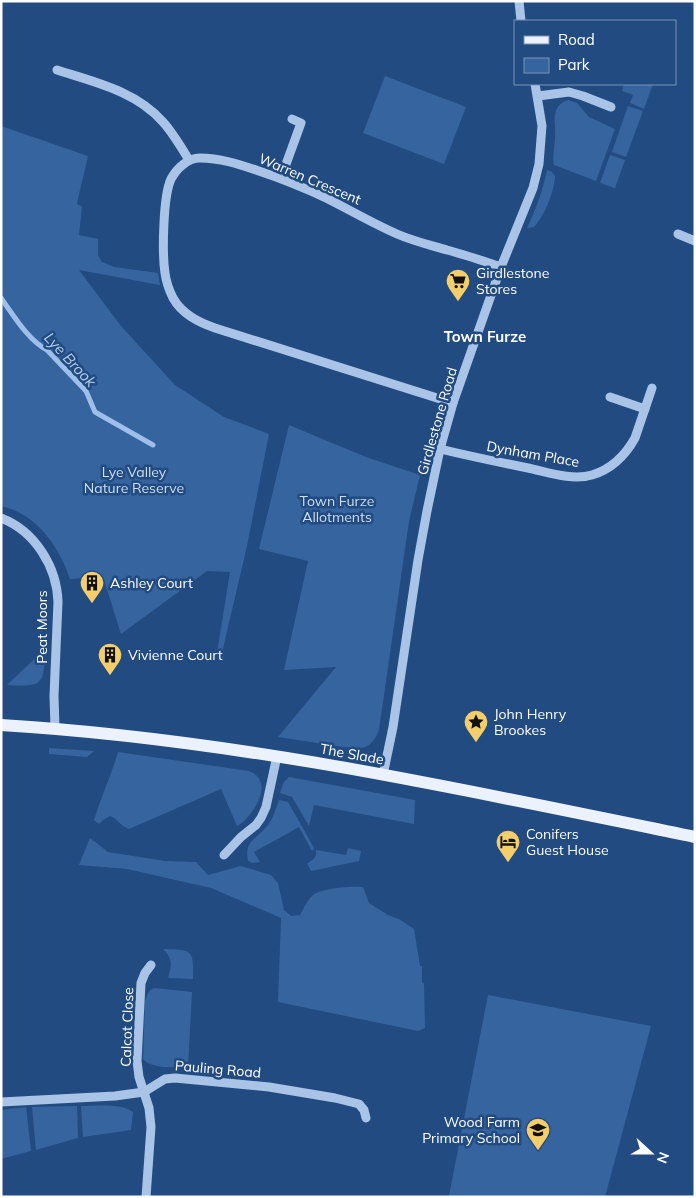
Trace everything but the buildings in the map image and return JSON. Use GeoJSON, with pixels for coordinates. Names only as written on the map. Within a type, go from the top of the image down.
{"type":"FeatureCollection","features":[{"type":"Feature","properties":{"kind":"main road","name":"The Slade"},"geometry":{"type":"LineString","coordinates":[[1,725],[112,734],[277,756],[383,774],[695,837]]}},
{"type":"Feature","properties":{"kind":"street"},"geometry":{"type":"LineString","coordinates":[[520,1],[521,20]]}},
{"type":"Feature","properties":{"kind":"street"},"geometry":{"type":"LineString","coordinates":[[57,70],[119,91],[144,104],[162,121],[189,160],[176,172],[171,180],[167,196],[164,226],[166,279],[173,298],[180,308],[196,320],[209,326],[453,403]]}},
{"type":"Feature","properties":{"kind":"street","name":"Girdlestone Road"},"geometry":{"type":"LineString","coordinates":[[383,774],[393,726],[418,560],[440,449],[453,403],[501,267],[534,188],[539,164],[542,126],[535,85]]}},
{"type":"Feature","properties":{"kind":"street"},"geometry":{"type":"LineString","coordinates":[[538,96],[569,92],[611,107]]}},
{"type":"Feature","properties":{"kind":"street"},"geometry":{"type":"LineString","coordinates":[[281,178],[300,123],[292,120]]}},
{"type":"Feature","properties":{"kind":"street","name":"Warren Crescent"},"geometry":{"type":"LineString","coordinates":[[189,160],[206,158],[226,161],[281,178],[396,234],[416,242],[501,267]]}},
{"type":"Feature","properties":{"kind":"street"},"geometry":{"type":"LineString","coordinates":[[678,234],[695,241]]}},
{"type":"Feature","properties":{"kind":"street","name":"Dynham Place"},"geometry":{"type":"LineString","coordinates":[[440,449],[561,475],[583,477],[592,475],[617,463],[627,452],[635,438],[652,388]]}},
{"type":"Feature","properties":{"kind":"street"},"geometry":{"type":"LineString","coordinates":[[610,397],[645,410]]}},
{"type":"Feature","properties":{"kind":"street","name":"Peat Moors"},"geometry":{"type":"LineString","coordinates":[[1,518],[30,537],[39,548],[47,560],[58,592],[54,696],[55,728]]}},
{"type":"Feature","properties":{"kind":"street"},"geometry":{"type":"LineString","coordinates":[[224,855],[261,818],[266,807],[277,756]]}},
{"type":"Feature","properties":{"kind":"street","name":"Calcot Close"},"geometry":{"type":"LineString","coordinates":[[146,1197],[151,1128],[150,1108],[139,1077],[137,1061],[141,983],[145,972],[151,965]]}},
{"type":"Feature","properties":{"kind":"street","name":"Pauling Road"},"geometry":{"type":"LineString","coordinates":[[1,1102],[115,1096],[144,1092],[165,1079],[174,1078],[238,1083],[313,1093],[359,1104],[364,1110],[366,1118]]}},
{"type":"Feature","properties":{"kind":"green space"},"geometry":{"type":"Polygon","coordinates":[[[385,76],[466,107],[444,164],[363,133],[385,76]]]}},
{"type":"Feature","properties":{"kind":"green space"},"geometry":{"type":"Polygon","coordinates":[[[624,85],[653,85],[644,109],[630,103],[633,95],[622,91],[624,85]]]}},
{"type":"Feature","properties":{"kind":"green space"},"geometry":{"type":"Polygon","coordinates":[[[568,100],[577,103],[589,117],[615,129],[596,181],[554,165],[555,114],[559,105],[568,100]]]}},
{"type":"Feature","properties":{"kind":"green space"},"geometry":{"type":"Polygon","coordinates":[[[628,106],[643,111],[626,157],[612,152],[628,106]]]}},
{"type":"Feature","properties":{"kind":"green space","name":"Lye Valley Nature Reserve"},"geometry":{"type":"Polygon","coordinates":[[[1,126],[88,156],[77,203],[82,206],[79,235],[98,239],[98,255],[102,262],[114,267],[158,273],[160,285],[79,270],[121,326],[175,385],[224,417],[269,434],[247,546],[222,653],[217,653],[230,572],[207,571],[121,634],[103,577],[70,579],[62,559],[43,531],[26,516],[1,506],[1,126]]]}},
{"type":"Feature","properties":{"kind":"green space"},"geometry":{"type":"Polygon","coordinates":[[[610,155],[625,160],[615,188],[600,183],[610,155]]]}},
{"type":"Feature","properties":{"kind":"green space"},"geometry":{"type":"Polygon","coordinates":[[[547,170],[555,176],[551,196],[538,223],[534,227],[527,228],[539,199],[547,170]]]}},
{"type":"Feature","properties":{"kind":"green space","name":"Town Furze Allotments"},"geometry":{"type":"Polygon","coordinates":[[[289,425],[366,457],[420,475],[409,521],[379,730],[371,743],[357,749],[278,737],[336,667],[284,670],[308,561],[259,549],[289,425]]]}},
{"type":"Feature","properties":{"kind":"green space"},"geometry":{"type":"Polygon","coordinates":[[[45,649],[44,670],[39,681],[28,685],[7,685],[45,649]]]}},
{"type":"Feature","properties":{"kind":"green space"},"geometry":{"type":"Polygon","coordinates":[[[49,748],[94,751],[87,757],[49,754],[49,748]]]}},
{"type":"Feature","properties":{"kind":"green space"},"geometry":{"type":"Polygon","coordinates":[[[118,752],[249,771],[256,775],[262,788],[253,810],[237,826],[221,789],[129,829],[110,816],[99,824],[94,820],[118,752]]]}},
{"type":"Feature","properties":{"kind":"green space"},"geometry":{"type":"Polygon","coordinates":[[[289,777],[415,800],[414,824],[314,805],[309,826],[292,797],[280,793],[284,782],[289,777]]]}},
{"type":"Feature","properties":{"kind":"green space"},"geometry":{"type":"Polygon","coordinates":[[[279,800],[288,802],[314,849],[312,851],[299,827],[254,852],[260,862],[253,863],[248,861],[249,844],[268,825],[279,800]]]}},
{"type":"Feature","properties":{"kind":"green space"},"geometry":{"type":"Polygon","coordinates":[[[90,838],[108,852],[165,861],[196,862],[208,875],[241,866],[271,875],[278,883],[284,910],[291,916],[300,915],[309,899],[317,893],[337,888],[363,887],[369,903],[414,929],[420,966],[422,966],[422,982],[424,984],[425,1028],[418,1031],[278,1002],[281,918],[211,888],[127,869],[79,865],[90,838]]]}},
{"type":"Feature","properties":{"kind":"green space"},"geometry":{"type":"Polygon","coordinates":[[[348,848],[361,851],[359,861],[311,871],[307,863],[314,858],[316,850],[346,855],[348,848]]]}},
{"type":"Feature","properties":{"kind":"green space"},"geometry":{"type":"Polygon","coordinates":[[[163,949],[180,950],[189,953],[193,962],[193,979],[168,978],[171,962],[163,949]]]}},
{"type":"Feature","properties":{"kind":"green space"},"geometry":{"type":"Polygon","coordinates":[[[154,988],[192,992],[188,1068],[158,1066],[143,1059],[145,1001],[149,992],[154,988]]]}},
{"type":"Feature","properties":{"kind":"green space","name":"Wood Farm Primary School"},"geometry":{"type":"Polygon","coordinates":[[[488,995],[651,1026],[605,1197],[448,1197],[488,995]]]}},
{"type":"Feature","properties":{"kind":"green space"},"geometry":{"type":"Polygon","coordinates":[[[77,1106],[78,1138],[36,1150],[32,1107],[77,1106]]]}},
{"type":"Feature","properties":{"kind":"green space"},"geometry":{"type":"Polygon","coordinates":[[[81,1106],[108,1106],[128,1109],[133,1112],[131,1130],[83,1137],[81,1106]]]}},
{"type":"Feature","properties":{"kind":"green space"},"geometry":{"type":"Polygon","coordinates":[[[26,1107],[31,1151],[1,1159],[1,1110],[26,1107]]]}},
{"type":"Feature","properties":{"kind":"waterway","name":"Lye Brook"},"geometry":{"type":"LineString","coordinates":[[1,298],[28,334],[47,350],[86,391],[95,412],[153,445]]}},
{"type":"Feature","properties":{"kind":"place","name":"Girdlestone Stores"},"geometry":{"type":"Point","coordinates":[458,302]}},
{"type":"Feature","properties":{"kind":"place","name":"Ashley Court"},"geometry":{"type":"Point","coordinates":[92,604]}},
{"type":"Feature","properties":{"kind":"place","name":"Vivienne Court"},"geometry":{"type":"Point","coordinates":[110,676]}},
{"type":"Feature","properties":{"kind":"place","name":"John Henry Brookes"},"geometry":{"type":"Point","coordinates":[476,743]}},
{"type":"Feature","properties":{"kind":"place","name":"Conifers Guest House"},"geometry":{"type":"Point","coordinates":[508,863]}},
{"type":"Feature","properties":{"kind":"place","name":"Wood Farm Primary School"},"geometry":{"type":"Point","coordinates":[538,1151]}},
{"type":"Feature","properties":{"kind":"district","name":"Town Furze"},"geometry":{"type":"Point","coordinates":[485,337]}}]}
